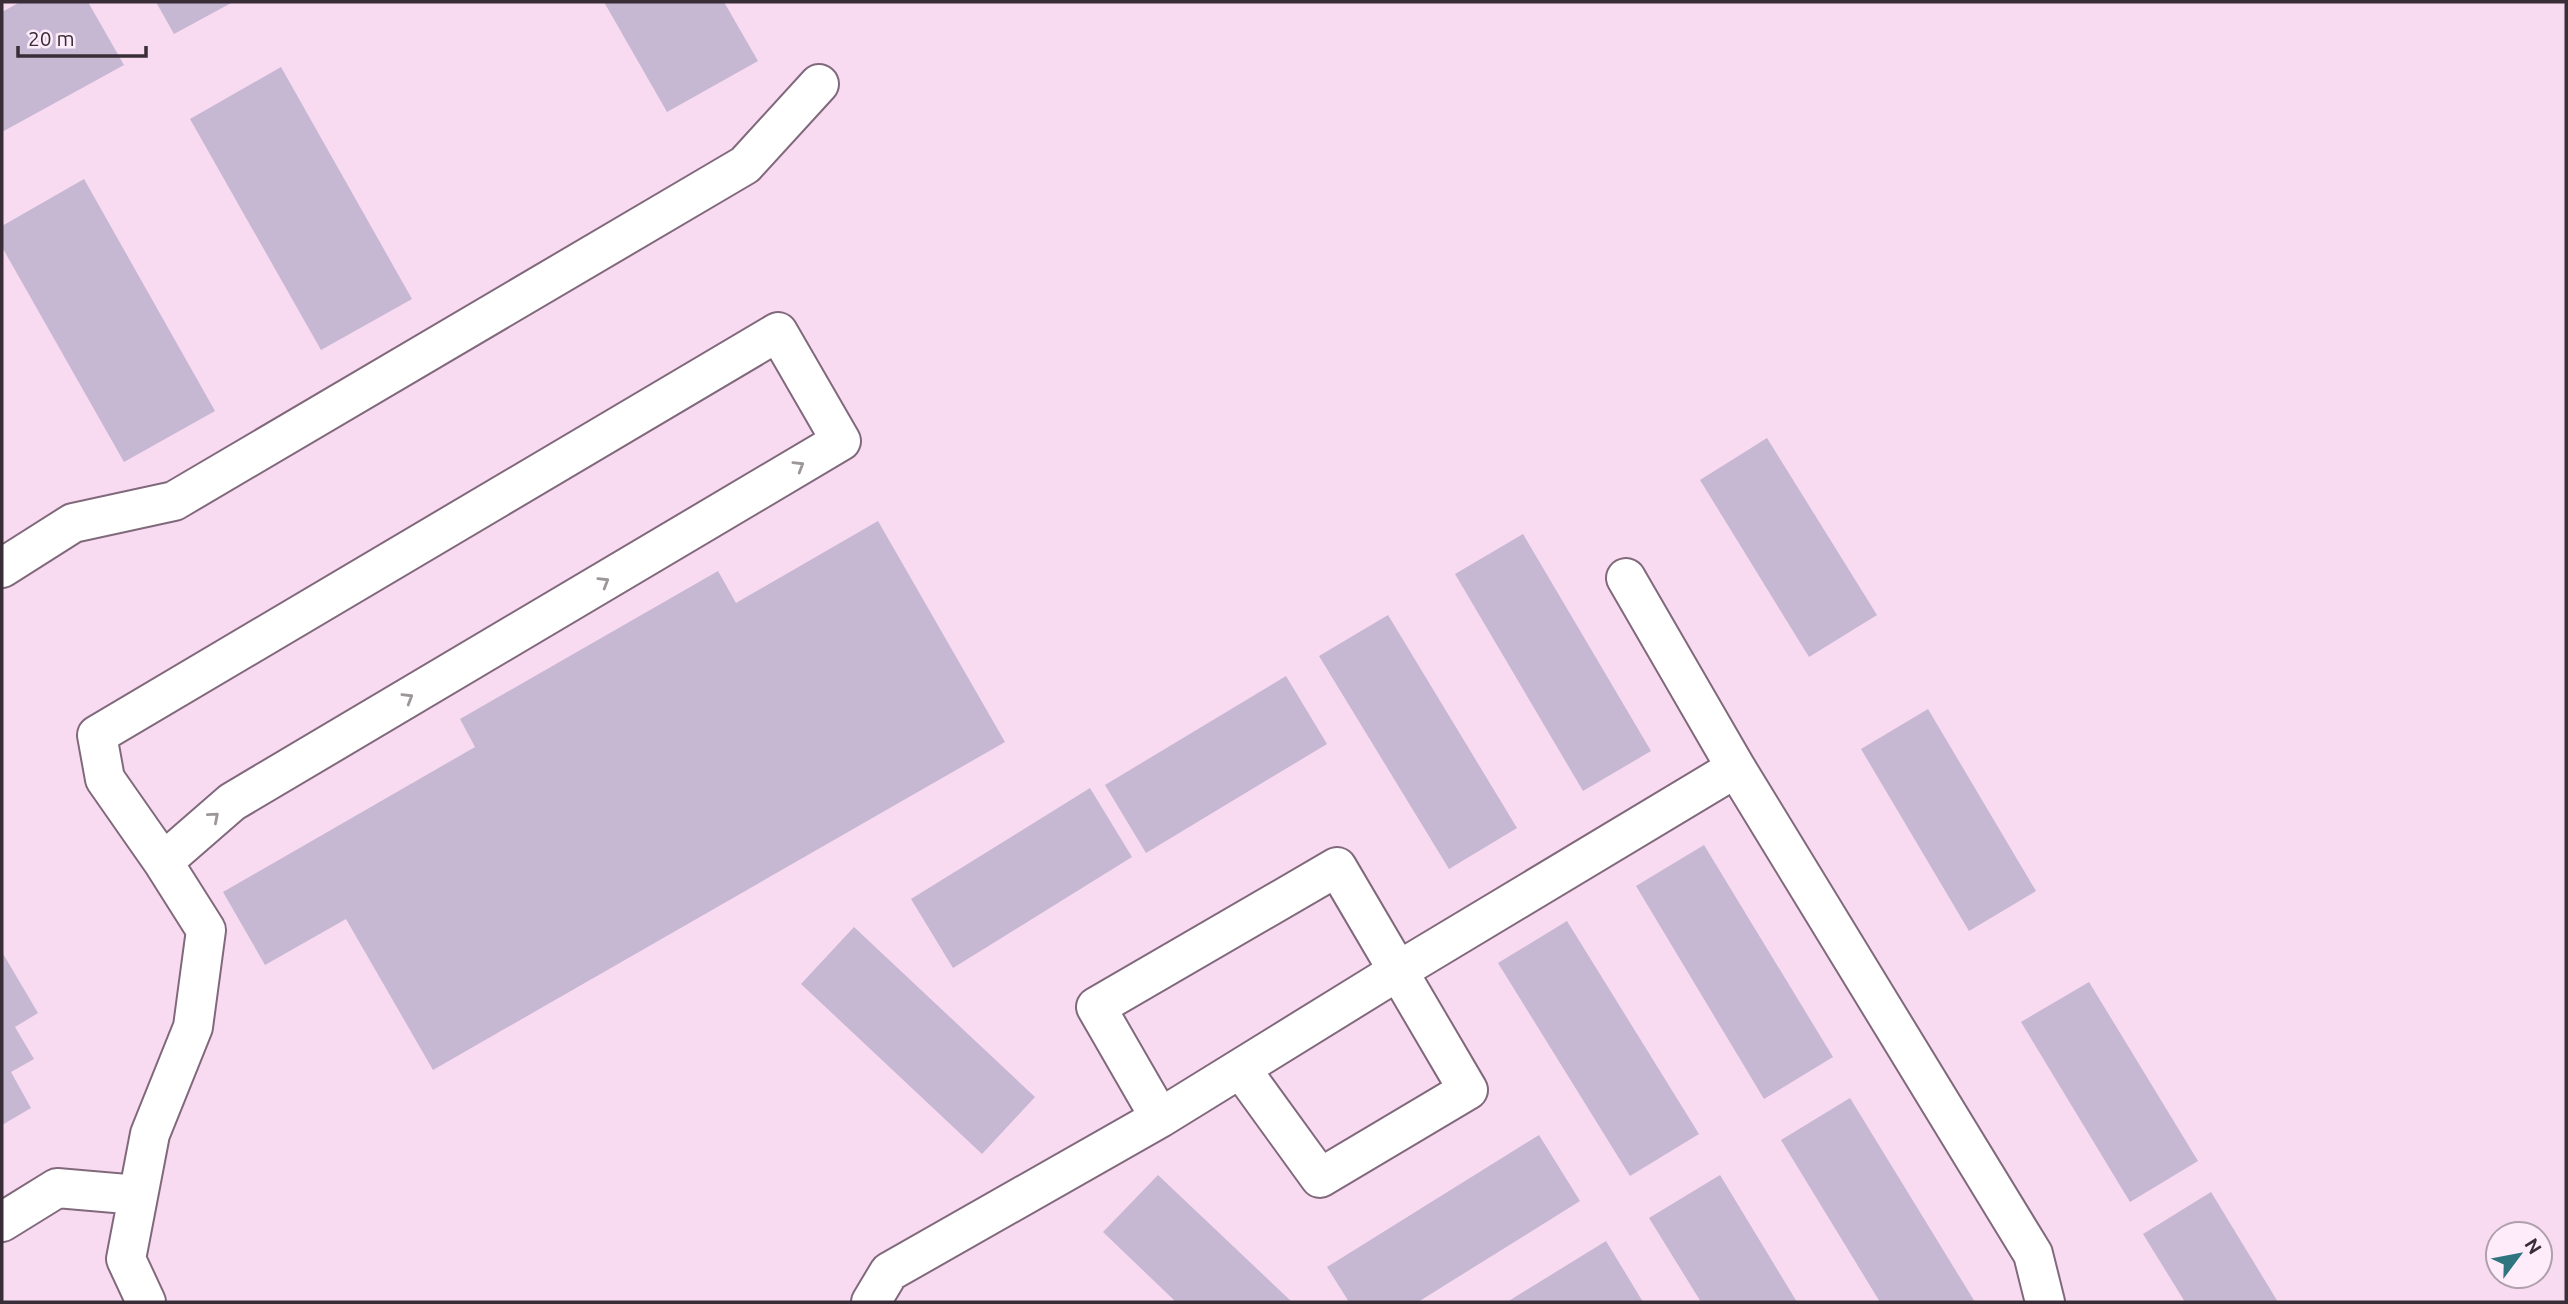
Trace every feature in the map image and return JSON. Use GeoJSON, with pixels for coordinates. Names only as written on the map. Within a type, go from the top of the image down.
{"type":"FeatureCollection","features":[{"type":"Feature","properties":{"kind":"lane"},"geometry":{"type":"LineString","coordinates":[[2,568],[73,523],[174,500],[745,165],[818,84]]}},
{"type":"Feature","properties":{"kind":"lane"},"geometry":{"type":"LineString","coordinates":[[146,1302],[126,1259],[150,1134],[193,1027],[206,930],[105,779],[97,735],[778,332],[841,441],[232,802],[163,862]]}},
{"type":"Feature","properties":{"kind":"lane"},"geometry":{"type":"LineString","coordinates":[[1626,578],[1736,768],[2033,1254],[2045,1302]]}},
{"type":"Feature","properties":{"kind":"lane"},"geometry":{"type":"LineString","coordinates":[[871,1302],[889,1272],[1160,1118],[1736,768]]}},
{"type":"Feature","properties":{"kind":"lane"},"geometry":{"type":"LineString","coordinates":[[1160,1118],[1096,1007],[1337,867],[1468,1090],[1320,1178],[1241,1069]]}},
{"type":"Feature","properties":{"kind":"lane"},"geometry":{"type":"LineString","coordinates":[[2,1222],[57,1188],[138,1195]]}},
{"type":"Feature","properties":{"kind":"building"},"geometry":{"type":"Polygon","coordinates":[[[20,2],[88,2],[124,65],[2,132],[2,12],[20,2]]]}},
{"type":"Feature","properties":{"kind":"building"},"geometry":{"type":"Polygon","coordinates":[[[156,2],[233,2],[174,34],[156,2]]]}},
{"type":"Feature","properties":{"kind":"building"},"geometry":{"type":"Polygon","coordinates":[[[604,2],[724,2],[758,61],[667,112],[604,2]]]}},
{"type":"Feature","properties":{"kind":"building"},"geometry":{"type":"Polygon","coordinates":[[[281,67],[412,299],[321,350],[190,119],[281,67]]]}},
{"type":"Feature","properties":{"kind":"building"},"geometry":{"type":"Polygon","coordinates":[[[84,179],[215,411],[124,462],[2,247],[2,226],[84,179]]]}},
{"type":"Feature","properties":{"kind":"building"},"geometry":{"type":"Polygon","coordinates":[[[1767,438],[1877,615],[1809,657],[1700,480],[1767,438]]]}},
{"type":"Feature","properties":{"kind":"building"},"geometry":{"type":"Polygon","coordinates":[[[878,521],[1005,742],[433,1070],[346,919],[265,965],[223,892],[475,747],[460,719],[718,571],[736,603],[878,521]]]}},
{"type":"Feature","properties":{"kind":"building"},"geometry":{"type":"Polygon","coordinates":[[[1523,534],[1651,751],[1583,791],[1455,574],[1523,534]]]}},
{"type":"Feature","properties":{"kind":"building"},"geometry":{"type":"Polygon","coordinates":[[[1388,615],[1517,828],[1449,869],[1319,656],[1388,615]]]}},
{"type":"Feature","properties":{"kind":"building"},"geometry":{"type":"Polygon","coordinates":[[[1286,676],[1327,744],[1146,853],[1105,785],[1286,676]]]}},
{"type":"Feature","properties":{"kind":"building"},"geometry":{"type":"Polygon","coordinates":[[[1928,709],[2036,891],[1969,931],[1861,749],[1928,709]]]}},
{"type":"Feature","properties":{"kind":"building"},"geometry":{"type":"Polygon","coordinates":[[[1090,788],[1132,857],[953,968],[911,899],[1090,788]]]}},
{"type":"Feature","properties":{"kind":"building"},"geometry":{"type":"Polygon","coordinates":[[[1704,845],[1833,1057],[1764,1099],[1636,886],[1704,845]]]}},
{"type":"Feature","properties":{"kind":"building"},"geometry":{"type":"Polygon","coordinates":[[[1567,921],[1699,1134],[1630,1176],[1498,963],[1567,921]]]}},
{"type":"Feature","properties":{"kind":"building"},"geometry":{"type":"Polygon","coordinates":[[[854,927],[1035,1097],[982,1154],[801,984],[854,927]]]}},
{"type":"Feature","properties":{"kind":"building"},"geometry":{"type":"Polygon","coordinates":[[[2,952],[38,1013],[15,1027],[34,1059],[11,1072],[31,1108],[2,1125],[2,952]]]}},
{"type":"Feature","properties":{"kind":"building"},"geometry":{"type":"Polygon","coordinates":[[[2089,982],[2198,1161],[2130,1202],[2021,1022],[2089,982]]]}},
{"type":"Feature","properties":{"kind":"building"},"geometry":{"type":"Polygon","coordinates":[[[1850,1098],[1975,1302],[1880,1302],[1781,1140],[1850,1098]]]}},
{"type":"Feature","properties":{"kind":"building"},"geometry":{"type":"Polygon","coordinates":[[[1539,1135],[1580,1201],[1418,1302],[1349,1302],[1327,1267],[1539,1135]]]}},
{"type":"Feature","properties":{"kind":"building"},"geometry":{"type":"Polygon","coordinates":[[[1158,1175],[1292,1302],[1176,1302],[1103,1232],[1158,1175]]]}},
{"type":"Feature","properties":{"kind":"building"},"geometry":{"type":"Polygon","coordinates":[[[1720,1175],[1797,1302],[1701,1302],[1649,1218],[1720,1175]]]}},
{"type":"Feature","properties":{"kind":"building"},"geometry":{"type":"Polygon","coordinates":[[[2211,1192],[2278,1302],[2185,1302],[2143,1234],[2211,1192]]]}},
{"type":"Feature","properties":{"kind":"building"},"geometry":{"type":"Polygon","coordinates":[[[1606,1241],[1643,1302],[1507,1302],[1606,1241]]]}}]}
